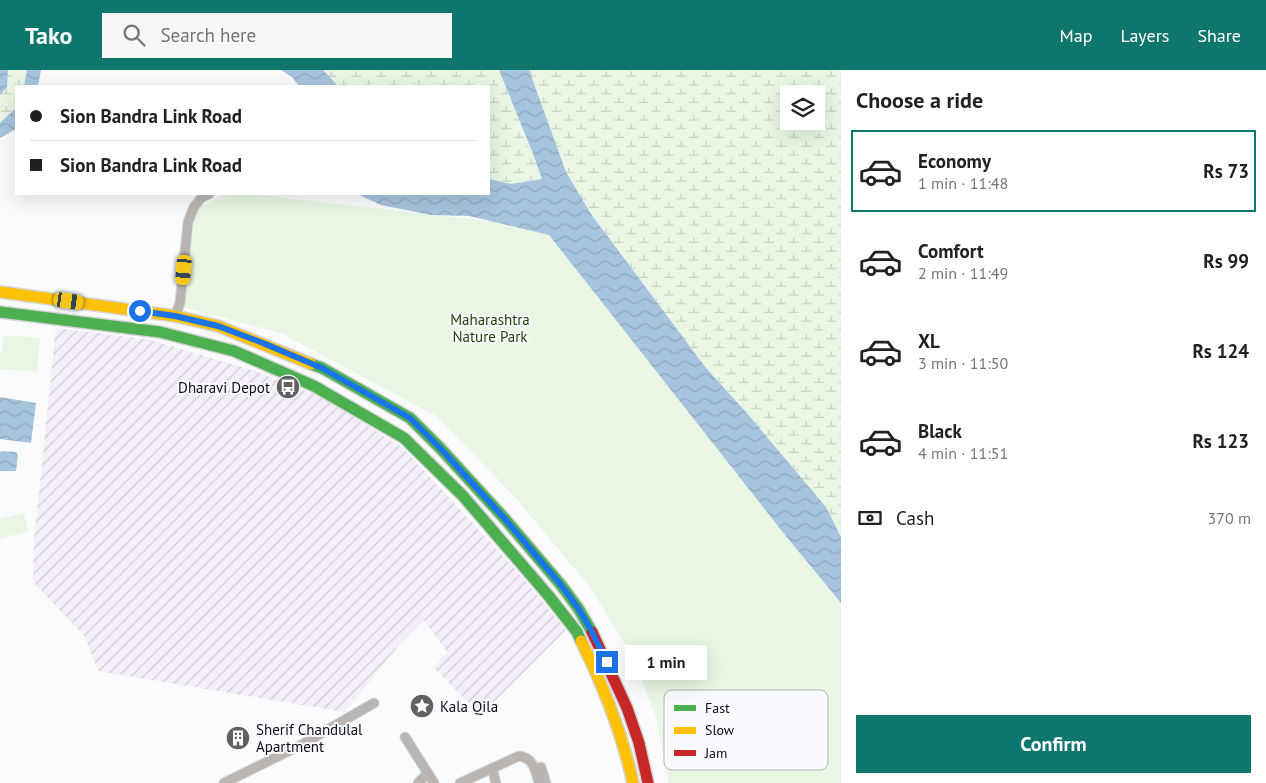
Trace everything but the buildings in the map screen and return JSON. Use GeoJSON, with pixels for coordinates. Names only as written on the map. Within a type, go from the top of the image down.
{"type":"FeatureCollection","features":[{"type":"Feature","properties":{"kind":"main road"},"geometry":{"type":"LineString","coordinates":[[1,296],[175,316],[218,326],[322,368],[410,418],[505,519],[578,608],[591,630],[614,679],[639,743],[648,783]]}},
{"type":"Feature","properties":{"kind":"main road"},"geometry":{"type":"LineString","coordinates":[[0,312],[160,332],[234,351],[314,386],[362,412],[404,438],[463,496],[548,595],[577,632],[600,679],[612,710],[626,750],[633,783]]}},
{"type":"Feature","properties":{"kind":"street"},"geometry":{"type":"LineString","coordinates":[[175,316],[180,303],[188,222],[194,207],[207,195]]}},
{"type":"Feature","properties":{"kind":"street"},"geometry":{"type":"LineString","coordinates":[[224,783],[303,744],[374,703]]}},
{"type":"Feature","properties":{"kind":"street"},"geometry":{"type":"LineString","coordinates":[[405,737],[434,783]]}},
{"type":"Feature","properties":{"kind":"street"},"geometry":{"type":"LineString","coordinates":[[460,783],[519,756],[526,757],[534,765],[539,783]]}},
{"type":"Feature","properties":{"kind":"street"},"geometry":{"type":"LineString","coordinates":[[541,767],[546,783]]}},
{"type":"Feature","properties":{"kind":"street"},"geometry":{"type":"LineString","coordinates":[[492,768],[496,783]]}},
{"type":"Feature","properties":{"kind":"street"},"geometry":{"type":"LineString","coordinates":[[418,783],[428,773]]}},
{"type":"Feature","properties":{"kind":"shaded area"},"geometry":{"type":"Polygon","coordinates":[[[56,328],[147,339],[255,371],[321,397],[403,448],[517,571],[566,630],[481,715],[434,668],[447,652],[424,620],[400,644],[345,712],[98,671],[85,637],[33,582],[34,540],[56,328]]]}},
{"type":"Feature","properties":{"kind":"green space"},"geometry":{"type":"Polygon","coordinates":[[[8,70],[27,70],[24,85],[15,85],[15,110],[0,123],[0,95],[7,87],[8,70]]]}},
{"type":"Feature","properties":{"kind":"green space"},"geometry":{"type":"Polygon","coordinates":[[[323,70],[499,70],[542,179],[511,184],[490,179],[490,85],[337,85],[323,70]]]}},
{"type":"Feature","properties":{"kind":"green space"},"geometry":{"type":"Polygon","coordinates":[[[529,70],[841,70],[841,537],[826,507],[706,368],[591,214],[566,172],[529,70]]]}},
{"type":"Feature","properties":{"kind":"green space","name":"Maharashtra Nature Park"},"geometry":{"type":"Polygon","coordinates":[[[258,195],[489,221],[549,235],[785,535],[841,603],[841,783],[669,783],[666,770],[828,770],[828,690],[664,690],[664,758],[656,717],[632,655],[589,586],[515,497],[436,416],[281,333],[182,307],[196,209],[222,196],[258,195]]]}},
{"type":"Feature","properties":{"kind":"green space"},"geometry":{"type":"Polygon","coordinates":[[[4,335],[40,338],[37,372],[0,369],[0,353],[2,352],[4,335]]]}},
{"type":"Feature","properties":{"kind":"green space"},"geometry":{"type":"Polygon","coordinates":[[[24,513],[28,531],[0,539],[0,519],[24,513]]]}},
{"type":"Feature","properties":{"kind":"water"},"geometry":{"type":"Polygon","coordinates":[[[0,70],[8,70],[7,87],[0,95],[0,70]]]}},
{"type":"Feature","properties":{"kind":"water"},"geometry":{"type":"Polygon","coordinates":[[[27,70],[41,70],[38,85],[24,85],[27,70]]]}},
{"type":"Feature","properties":{"kind":"water"},"geometry":{"type":"Polygon","coordinates":[[[281,70],[323,70],[337,85],[298,85],[292,77],[281,70]]]}},
{"type":"Feature","properties":{"kind":"water"},"geometry":{"type":"Polygon","coordinates":[[[499,70],[529,70],[566,172],[591,214],[706,368],[826,507],[841,537],[841,603],[785,535],[549,235],[469,216],[431,215],[381,205],[359,195],[490,195],[490,179],[511,184],[542,179],[499,70]]]}},
{"type":"Feature","properties":{"kind":"water"},"geometry":{"type":"Polygon","coordinates":[[[15,109],[15,130],[0,138],[0,123],[15,109]]]}},
{"type":"Feature","properties":{"kind":"water"},"geometry":{"type":"Polygon","coordinates":[[[0,397],[36,403],[31,443],[0,439],[0,397]]]}},
{"type":"Feature","properties":{"kind":"water"},"geometry":{"type":"Polygon","coordinates":[[[0,452],[16,452],[18,455],[16,471],[0,471],[0,452]]]}},
{"type":"Feature","properties":{"kind":"traffic: fast"},"geometry":{"type":"LineString","coordinates":[[0,312],[160,332],[234,351],[314,386],[404,438],[463,496],[548,595],[577,632],[581,641]]}},
{"type":"Feature","properties":{"kind":"traffic: fast"},"geometry":{"type":"LineString","coordinates":[[311,364],[322,368],[410,418],[505,519],[561,585],[578,608],[592,632]]}},
{"type":"Feature","properties":{"kind":"traffic: slow"},"geometry":{"type":"LineString","coordinates":[[0,292],[175,316],[218,326],[311,364]]}},
{"type":"Feature","properties":{"kind":"traffic: slow"},"geometry":{"type":"LineString","coordinates":[[581,641],[612,710],[633,783]]}},
{"type":"Feature","properties":{"kind":"traffic: jam"},"geometry":{"type":"LineString","coordinates":[[592,632],[627,708],[639,743],[648,783]]}},
{"type":"Feature","properties":{"kind":"place","name":"Dharavi Depot"},"geometry":{"type":"Point","coordinates":[288,387]}},
{"type":"Feature","properties":{"kind":"place","name":"Kala Qila"},"geometry":{"type":"Point","coordinates":[422,706]}},
{"type":"Feature","properties":{"kind":"place","name":"Sherif Chandulal Apartment"},"geometry":{"type":"Point","coordinates":[238,738]}},
{"type":"Feature","properties":{"kind":"route"},"geometry":{"type":"LineString","coordinates":[[140,311],[175,316],[218,326],[263,343],[322,368],[410,418],[505,519],[561,585],[578,608],[607,662]]}}]}
